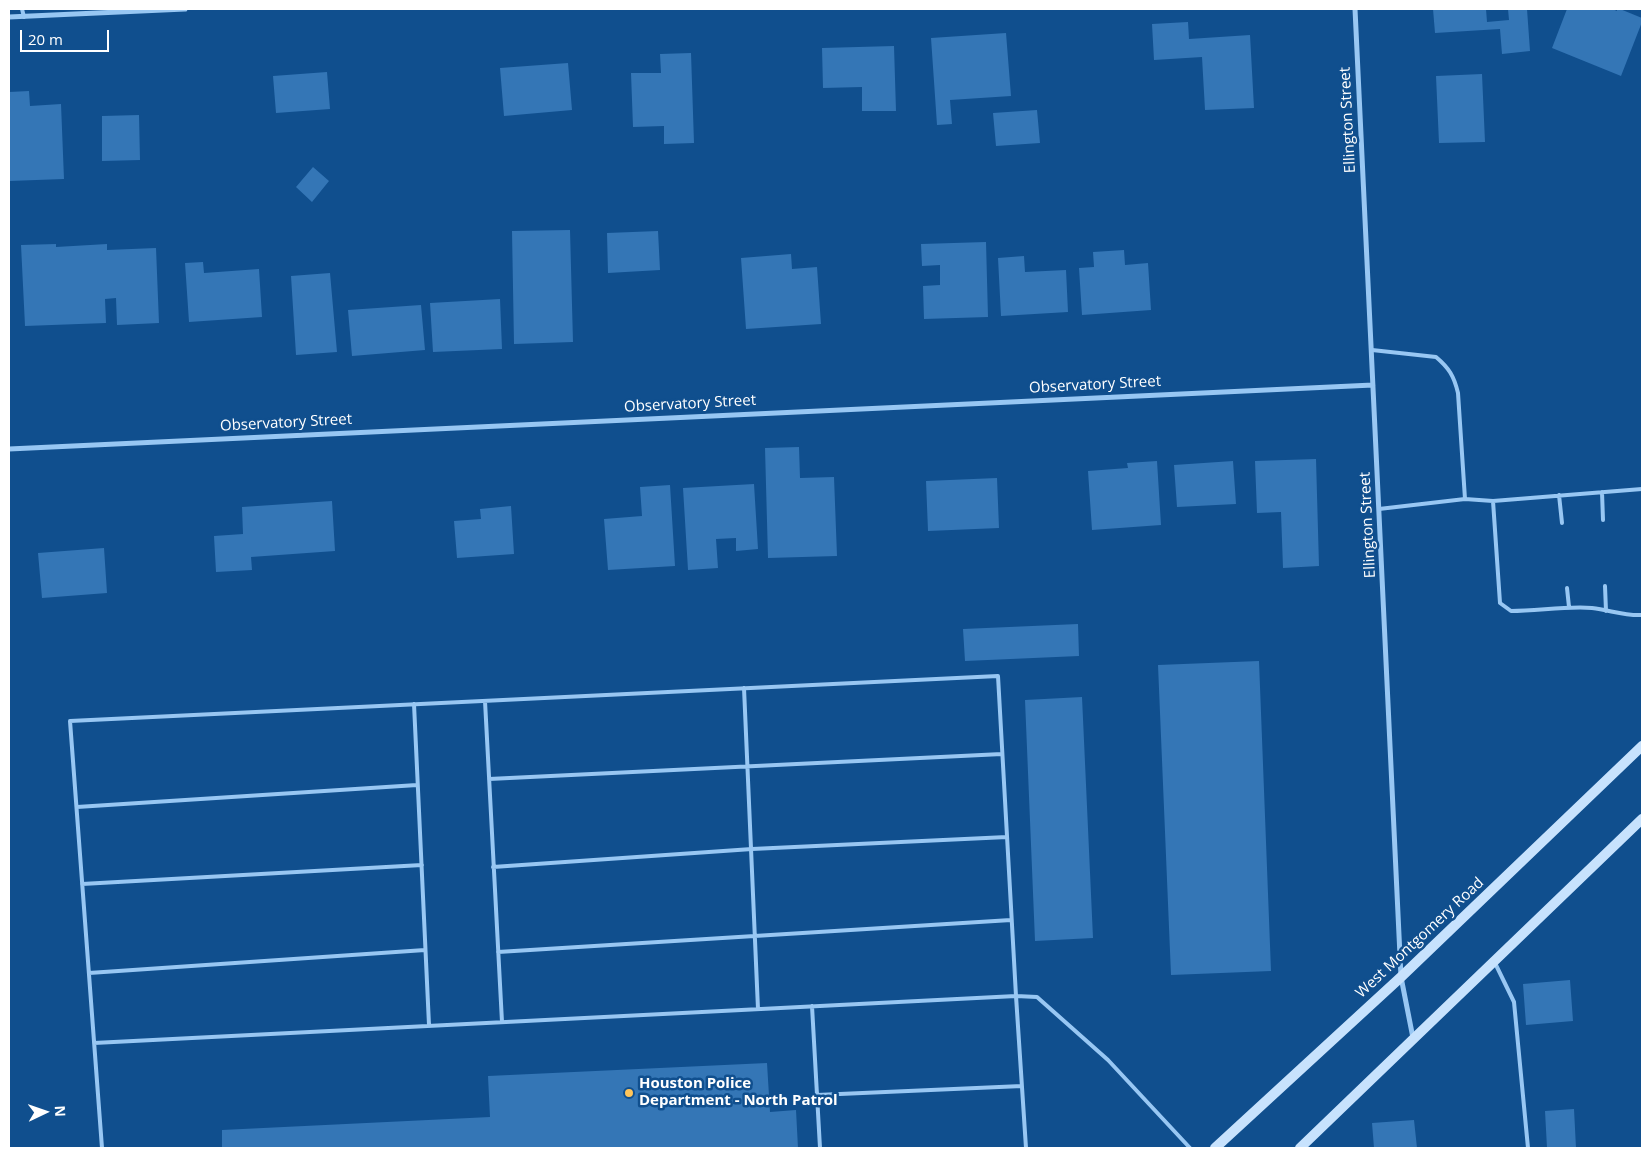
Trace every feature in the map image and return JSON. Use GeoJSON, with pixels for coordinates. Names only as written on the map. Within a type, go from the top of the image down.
{"type":"FeatureCollection","features":[{"type":"Feature","properties":{"kind":"main road","name":"West Montgomery Road"},"geometry":{"type":"LineString","coordinates":[[1215,1148],[1401,977],[1642,746]]}},
{"type":"Feature","properties":{"kind":"main road"},"geometry":{"type":"LineString","coordinates":[[1300,1148],[1642,819]]}},
{"type":"Feature","properties":{"kind":"street"},"geometry":{"type":"LineString","coordinates":[[9,17],[185,9]]}},
{"type":"Feature","properties":{"kind":"street","name":"Ellington Street"},"geometry":{"type":"LineString","coordinates":[[1355,9],[1401,977],[1413,1038]]}},
{"type":"Feature","properties":{"kind":"street","name":"Observatory Street"},"geometry":{"type":"LineString","coordinates":[[9,449],[1373,385]]}},
{"type":"Feature","properties":{"kind":"lane"},"geometry":{"type":"LineString","coordinates":[[22,9],[24,17]]}},
{"type":"Feature","properties":{"kind":"lane"},"geometry":{"type":"LineString","coordinates":[[1372,350],[1436,356],[1444,363],[1454,377],[1458,393],[1465,499]]}},
{"type":"Feature","properties":{"kind":"lane"},"geometry":{"type":"LineString","coordinates":[[1379,509],[1465,499],[1493,501],[1642,489]]}},
{"type":"Feature","properties":{"kind":"lane"},"geometry":{"type":"LineString","coordinates":[[1602,492],[1603,520]]}},
{"type":"Feature","properties":{"kind":"lane"},"geometry":{"type":"LineString","coordinates":[[1559,495],[1562,523]]}},
{"type":"Feature","properties":{"kind":"lane"},"geometry":{"type":"LineString","coordinates":[[1493,501],[1500,602],[1510,610],[1594,608],[1628,616],[1642,615]]}},
{"type":"Feature","properties":{"kind":"lane"},"geometry":{"type":"LineString","coordinates":[[1605,586],[1606,611]]}},
{"type":"Feature","properties":{"kind":"lane"},"geometry":{"type":"LineString","coordinates":[[1567,588],[1569,608]]}},
{"type":"Feature","properties":{"kind":"lane"},"geometry":{"type":"LineString","coordinates":[[102,1148],[70,721],[998,676],[1026,1148]]}},
{"type":"Feature","properties":{"kind":"lane"},"geometry":{"type":"LineString","coordinates":[[744,688],[758,1009]]}},
{"type":"Feature","properties":{"kind":"lane"},"geometry":{"type":"LineString","coordinates":[[485,701],[502,1022]]}},
{"type":"Feature","properties":{"kind":"lane"},"geometry":{"type":"LineString","coordinates":[[414,704],[430,1025]]}},
{"type":"Feature","properties":{"kind":"lane"},"geometry":{"type":"LineString","coordinates":[[489,779],[748,768],[1002,754]]}},
{"type":"Feature","properties":{"kind":"lane"},"geometry":{"type":"LineString","coordinates":[[77,806],[417,785]]}},
{"type":"Feature","properties":{"kind":"lane"},"geometry":{"type":"LineString","coordinates":[[493,867],[752,849],[1007,837]]}},
{"type":"Feature","properties":{"kind":"lane"},"geometry":{"type":"LineString","coordinates":[[82,884],[422,865]]}},
{"type":"Feature","properties":{"kind":"lane"},"geometry":{"type":"LineString","coordinates":[[498,952],[1012,920]]}},
{"type":"Feature","properties":{"kind":"lane"},"geometry":{"type":"LineString","coordinates":[[89,973],[426,950]]}},
{"type":"Feature","properties":{"kind":"lane"},"geometry":{"type":"LineString","coordinates":[[1494,961],[1514,1002],[1528,1148]]}},
{"type":"Feature","properties":{"kind":"lane"},"geometry":{"type":"LineString","coordinates":[[94,1042],[1016,996],[1037,997],[1108,1060],[1190,1148]]}},
{"type":"Feature","properties":{"kind":"lane"},"geometry":{"type":"LineString","coordinates":[[812,1006],[820,1148]]}},
{"type":"Feature","properties":{"kind":"lane"},"geometry":{"type":"LineString","coordinates":[[817,1095],[1022,1086]]}},
{"type":"Feature","properties":{"kind":"building"},"geometry":{"type":"Polygon","coordinates":[[[1433,9],[1486,9],[1487,22],[1509,20],[1508,9],[1527,9],[1530,51],[1502,54],[1500,29],[1435,33],[1433,9]]]}},
{"type":"Feature","properties":{"kind":"building"},"geometry":{"type":"Polygon","coordinates":[[[1567,9],[1612,9],[1617,11],[1617,9],[1620,9],[1642,18],[1621,76],[1552,48],[1567,9]]]}},
{"type":"Feature","properties":{"kind":"building"},"geometry":{"type":"Polygon","coordinates":[[[1188,22],[1189,39],[1250,35],[1254,108],[1205,110],[1202,57],[1154,60],[1152,24],[1188,22]]]}},
{"type":"Feature","properties":{"kind":"building"},"geometry":{"type":"Polygon","coordinates":[[[1006,33],[1011,96],[950,100],[952,124],[937,125],[931,38],[1006,33]]]}},
{"type":"Feature","properties":{"kind":"building"},"geometry":{"type":"Polygon","coordinates":[[[894,46],[896,111],[862,111],[862,87],[823,88],[822,48],[894,46]]]}},
{"type":"Feature","properties":{"kind":"building"},"geometry":{"type":"Polygon","coordinates":[[[691,53],[694,143],[664,144],[664,126],[633,127],[631,73],[661,73],[660,54],[691,53]]]}},
{"type":"Feature","properties":{"kind":"building"},"geometry":{"type":"Polygon","coordinates":[[[568,63],[572,110],[504,116],[500,68],[568,63]]]}},
{"type":"Feature","properties":{"kind":"building"},"geometry":{"type":"Polygon","coordinates":[[[327,72],[330,109],[276,113],[273,76],[327,72]]]}},
{"type":"Feature","properties":{"kind":"building"},"geometry":{"type":"Polygon","coordinates":[[[1482,74],[1485,142],[1439,143],[1436,76],[1482,74]]]}},
{"type":"Feature","properties":{"kind":"building"},"geometry":{"type":"Polygon","coordinates":[[[29,91],[30,106],[61,104],[64,179],[9,181],[9,92],[29,91]]]}},
{"type":"Feature","properties":{"kind":"building"},"geometry":{"type":"Polygon","coordinates":[[[1037,110],[1040,143],[996,146],[993,113],[1037,110]]]}},
{"type":"Feature","properties":{"kind":"building"},"geometry":{"type":"Polygon","coordinates":[[[139,115],[140,160],[102,161],[102,116],[139,115]]]}},
{"type":"Feature","properties":{"kind":"building"},"geometry":{"type":"Polygon","coordinates":[[[313,167],[329,181],[312,202],[296,187],[313,167]]]}},
{"type":"Feature","properties":{"kind":"building"},"geometry":{"type":"Polygon","coordinates":[[[570,230],[573,342],[514,344],[512,231],[570,230]]]}},
{"type":"Feature","properties":{"kind":"building"},"geometry":{"type":"Polygon","coordinates":[[[658,231],[660,270],[608,273],[607,233],[658,231]]]}},
{"type":"Feature","properties":{"kind":"building"},"geometry":{"type":"Polygon","coordinates":[[[986,242],[988,317],[924,319],[923,286],[940,285],[940,265],[922,266],[921,244],[986,242]]]}},
{"type":"Feature","properties":{"kind":"building"},"geometry":{"type":"Polygon","coordinates":[[[56,244],[56,247],[107,244],[107,250],[156,248],[159,323],[117,325],[116,298],[105,299],[106,323],[25,326],[21,245],[56,244]]]}},
{"type":"Feature","properties":{"kind":"building"},"geometry":{"type":"Polygon","coordinates":[[[1124,250],[1125,265],[1148,263],[1151,310],[1082,315],[1079,268],[1094,267],[1093,252],[1124,250]]]}},
{"type":"Feature","properties":{"kind":"building"},"geometry":{"type":"Polygon","coordinates":[[[791,254],[792,269],[817,267],[821,324],[746,329],[741,258],[791,254]]]}},
{"type":"Feature","properties":{"kind":"building"},"geometry":{"type":"Polygon","coordinates":[[[1024,256],[1025,272],[1066,270],[1068,312],[1001,316],[998,258],[1024,256]]]}},
{"type":"Feature","properties":{"kind":"building"},"geometry":{"type":"Polygon","coordinates":[[[203,262],[204,273],[259,269],[262,317],[189,322],[185,263],[203,262]]]}},
{"type":"Feature","properties":{"kind":"building"},"geometry":{"type":"Polygon","coordinates":[[[330,273],[337,352],[296,355],[291,276],[330,273]]]}},
{"type":"Feature","properties":{"kind":"building"},"geometry":{"type":"Polygon","coordinates":[[[500,299],[502,349],[433,352],[430,303],[500,299]]]}},
{"type":"Feature","properties":{"kind":"building"},"geometry":{"type":"Polygon","coordinates":[[[421,305],[425,350],[352,356],[348,310],[421,305]]]}},
{"type":"Feature","properties":{"kind":"building"},"geometry":{"type":"Polygon","coordinates":[[[799,447],[800,478],[834,477],[837,556],[768,558],[765,448],[799,447]]]}},
{"type":"Feature","properties":{"kind":"building"},"geometry":{"type":"Polygon","coordinates":[[[1316,459],[1319,566],[1283,568],[1281,512],[1257,513],[1255,461],[1316,459]]]}},
{"type":"Feature","properties":{"kind":"building"},"geometry":{"type":"Polygon","coordinates":[[[1157,461],[1161,525],[1092,530],[1088,471],[1128,468],[1127,463],[1157,461]]]}},
{"type":"Feature","properties":{"kind":"building"},"geometry":{"type":"Polygon","coordinates":[[[1233,461],[1236,504],[1177,507],[1174,465],[1233,461]]]}},
{"type":"Feature","properties":{"kind":"building"},"geometry":{"type":"Polygon","coordinates":[[[997,478],[999,528],[928,531],[926,481],[997,478]]]}},
{"type":"Feature","properties":{"kind":"building"},"geometry":{"type":"Polygon","coordinates":[[[754,484],[758,549],[736,551],[736,538],[716,539],[718,568],[688,570],[683,488],[754,484]]]}},
{"type":"Feature","properties":{"kind":"building"},"geometry":{"type":"Polygon","coordinates":[[[670,485],[675,566],[608,570],[604,519],[642,516],[640,487],[670,485]]]}},
{"type":"Feature","properties":{"kind":"building"},"geometry":{"type":"Polygon","coordinates":[[[332,501],[335,551],[251,557],[252,570],[216,572],[214,536],[243,534],[242,507],[332,501]]]}},
{"type":"Feature","properties":{"kind":"building"},"geometry":{"type":"Polygon","coordinates":[[[511,506],[514,554],[457,558],[454,521],[481,519],[480,509],[511,506]]]}},
{"type":"Feature","properties":{"kind":"building"},"geometry":{"type":"Polygon","coordinates":[[[104,548],[107,593],[42,598],[38,553],[104,548]]]}},
{"type":"Feature","properties":{"kind":"building"},"geometry":{"type":"Polygon","coordinates":[[[1078,624],[1079,656],[965,661],[963,629],[1078,624]]]}},
{"type":"Feature","properties":{"kind":"building"},"geometry":{"type":"Polygon","coordinates":[[[1259,661],[1271,971],[1171,975],[1158,665],[1259,661]]]}},
{"type":"Feature","properties":{"kind":"building"},"geometry":{"type":"Polygon","coordinates":[[[1082,697],[1093,938],[1035,941],[1025,700],[1082,697]]]}},
{"type":"Feature","properties":{"kind":"building"},"geometry":{"type":"Polygon","coordinates":[[[1570,980],[1573,1021],[1526,1025],[1523,984],[1570,980]]]}},
{"type":"Feature","properties":{"kind":"building","name":"Houston Police Department - North Patrol"},"geometry":{"type":"Polygon","coordinates":[[[767,1063],[770,1112],[796,1110],[798,1148],[222,1148],[222,1130],[490,1117],[488,1076],[767,1063]]]}},
{"type":"Feature","properties":{"kind":"building"},"geometry":{"type":"Polygon","coordinates":[[[1574,1109],[1576,1148],[1547,1148],[1545,1111],[1574,1109]]]}},
{"type":"Feature","properties":{"kind":"building"},"geometry":{"type":"Polygon","coordinates":[[[1414,1120],[1417,1148],[1374,1148],[1372,1123],[1414,1120]]]}},
{"type":"Feature","properties":{"kind":"place","name":"Houston Police Department - North Patrol"},"geometry":{"type":"Point","coordinates":[629,1093]}}]}
